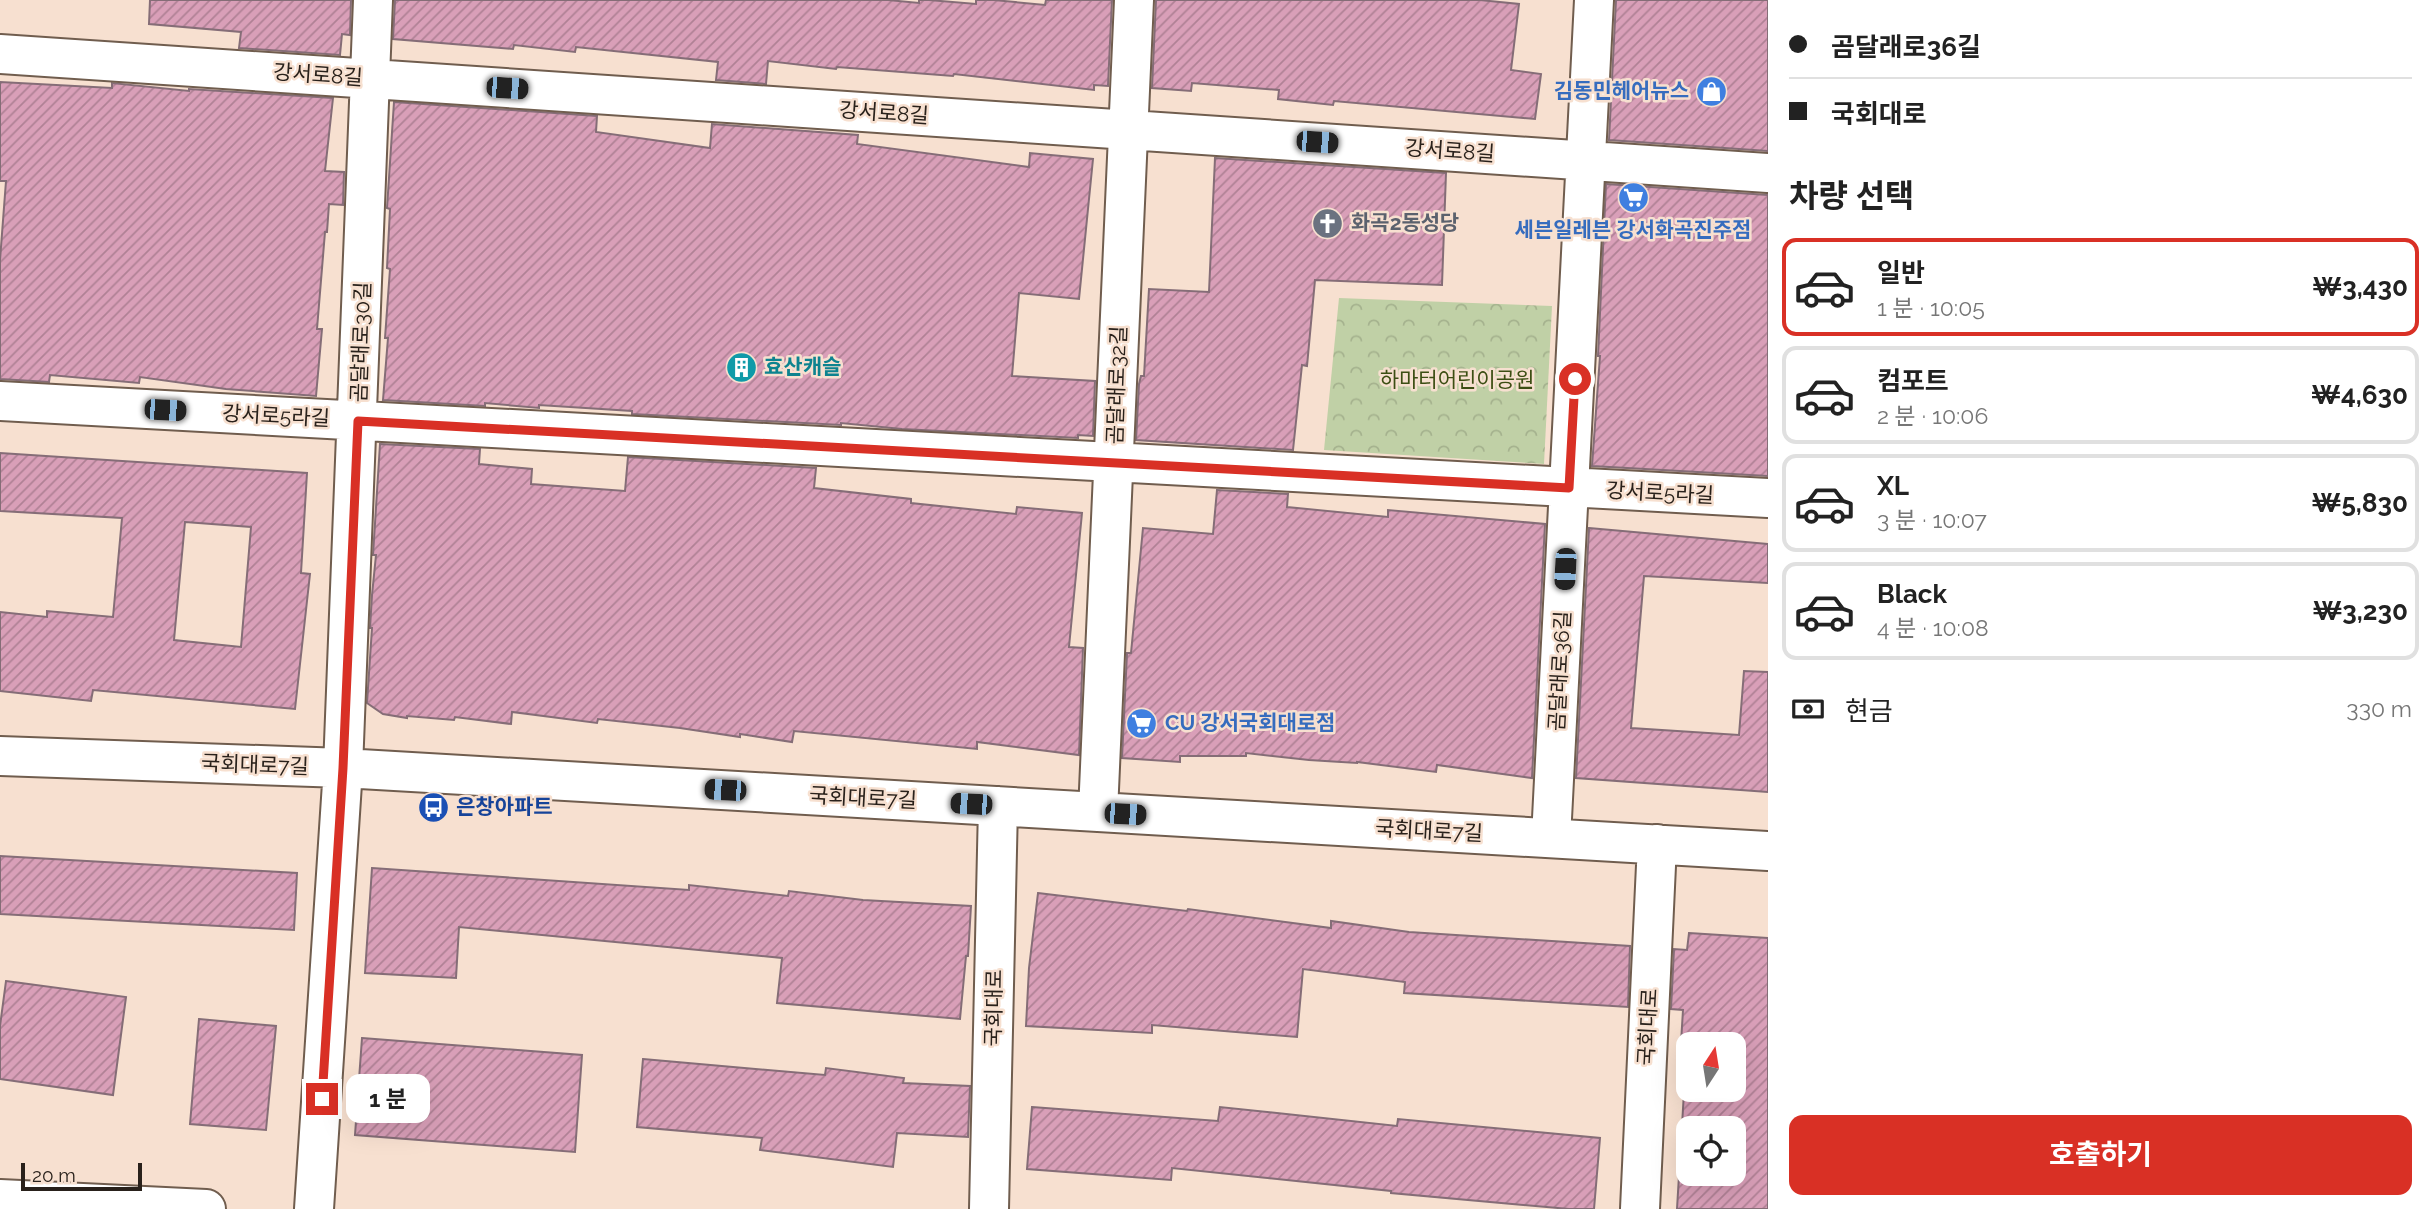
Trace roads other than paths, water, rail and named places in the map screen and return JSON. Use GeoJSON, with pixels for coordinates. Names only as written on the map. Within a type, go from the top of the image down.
{"type":"FeatureCollection","features":[{"type":"Feature","properties":{"kind":"street","name":"곰달래로30길"},"geometry":{"type":"LineString","coordinates":[[343,768],[373,0]]}},
{"type":"Feature","properties":{"kind":"street","name":"곰달래로32길"},"geometry":{"type":"LineString","coordinates":[[1098,812],[1134,0]]}},
{"type":"Feature","properties":{"kind":"street","name":"곰달래로36길"},"geometry":{"type":"LineString","coordinates":[[1551,838],[1594,0]]}},
{"type":"Feature","properties":{"kind":"street","name":"강서로8길"},"geometry":{"type":"LineString","coordinates":[[0,54],[1768,173]]}},
{"type":"Feature","properties":{"kind":"street","name":"강서로5라길"},"geometry":{"type":"LineString","coordinates":[[0,401],[1768,498]]}},
{"type":"Feature","properties":{"kind":"street","name":"국회대로7길"},"geometry":{"type":"LineString","coordinates":[[0,756],[343,768],[1768,851]]}},
{"type":"Feature","properties":{"kind":"street"},"geometry":{"type":"LineString","coordinates":[[314,1209],[343,768]]}},
{"type":"Feature","properties":{"kind":"street","name":"국회대로"},"geometry":{"type":"LineString","coordinates":[[989,1209],[998,806]]}},
{"type":"Feature","properties":{"kind":"street","name":"국회대로"},"geometry":{"type":"LineString","coordinates":[[1640,1209],[1657,845]]}},
{"type":"Feature","properties":{"kind":"street"},"geometry":{"type":"LineString","coordinates":[[0,1199],[206,1209]]}},
{"type":"Feature","properties":{"kind":"place","name":"김동민헤어뉴스"},"geometry":{"type":"Point","coordinates":[1712,91]}},
{"type":"Feature","properties":{"kind":"place","name":"세븐일레븐 강서화곡진주점"},"geometry":{"type":"Point","coordinates":[1633,198]}},
{"type":"Feature","properties":{"kind":"place","name":"화곡2동성당"},"geometry":{"type":"Point","coordinates":[1328,223]}},
{"type":"Feature","properties":{"kind":"place","name":"효산캐슬"},"geometry":{"type":"Point","coordinates":[741,367]}},
{"type":"Feature","properties":{"kind":"place","name":"CU 강서국회대로점"},"geometry":{"type":"Point","coordinates":[1142,723]}},
{"type":"Feature","properties":{"kind":"place","name":"은창아파트"},"geometry":{"type":"Point","coordinates":[433,807]}},
{"type":"Feature","properties":{"kind":"park label","name":"하마터어린이공원"},"geometry":{"type":"Point","coordinates":[1457,380]}}]}
